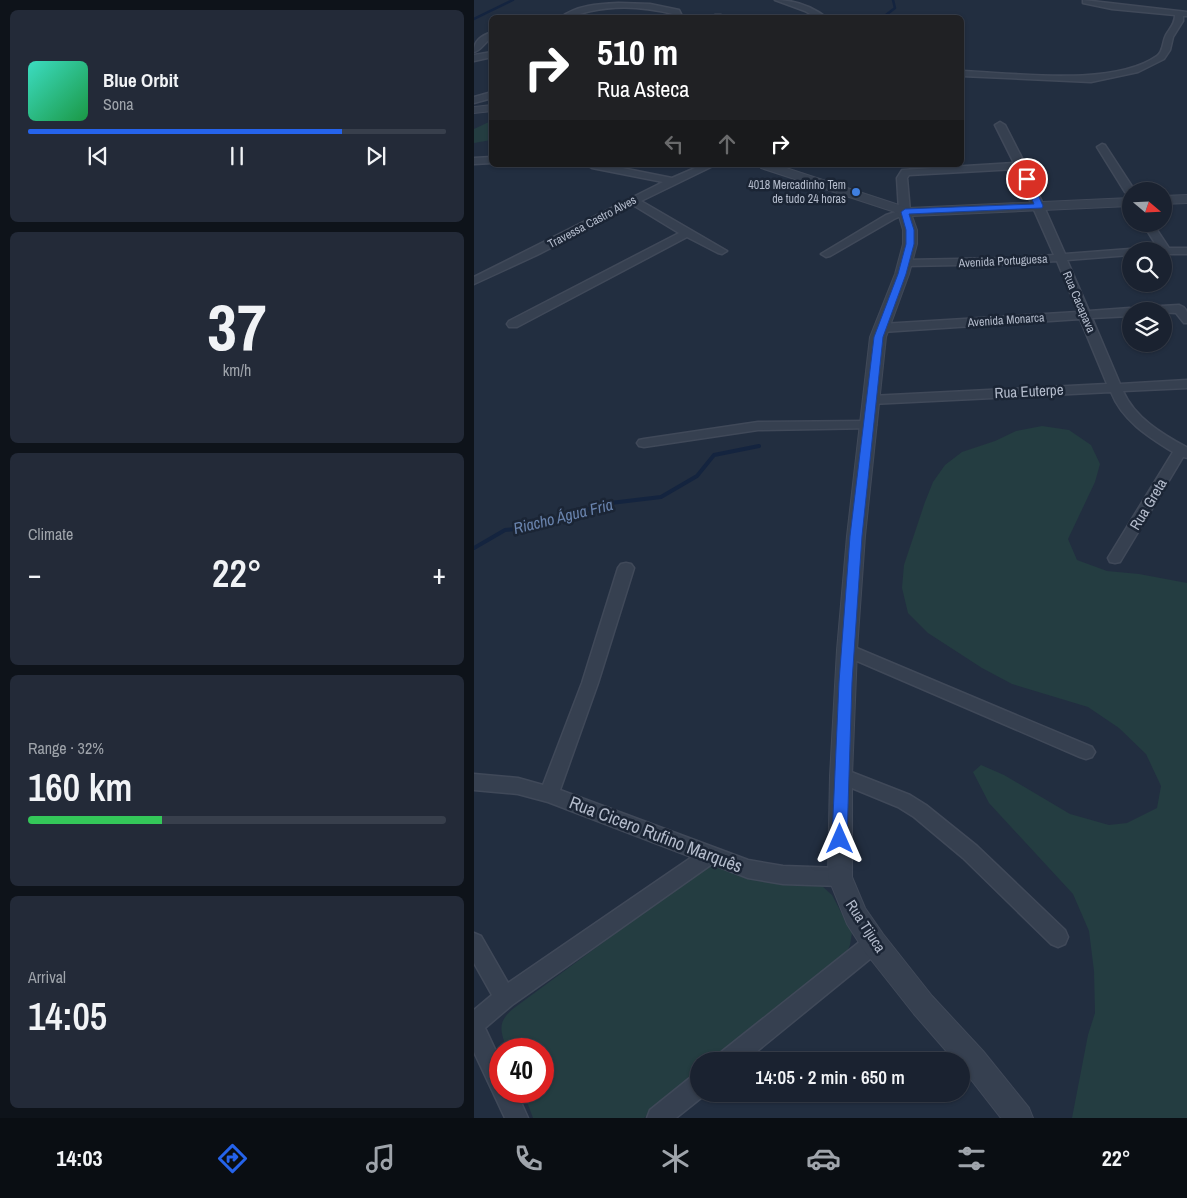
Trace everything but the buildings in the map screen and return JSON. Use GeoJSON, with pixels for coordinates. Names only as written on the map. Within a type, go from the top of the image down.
{"type":"FeatureCollection","features":[{"type":"Feature","properties":{"kind":"street"},"geometry":{"type":"LineString","coordinates":[[779,0],[801,6],[818,15]]}},
{"type":"Feature","properties":{"kind":"street"},"geometry":{"type":"LineString","coordinates":[[964,74],[1091,79],[1135,70],[1161,57],[1166,50],[1169,37],[1183,13],[1154,7],[1112,7],[1086,1]]}},
{"type":"Feature","properties":{"kind":"street"},"geometry":{"type":"LineString","coordinates":[[568,15],[587,8],[635,3],[676,12],[678,15]]}},
{"type":"Feature","properties":{"kind":"street"},"geometry":{"type":"LineString","coordinates":[[1153,19],[1154,7]]}},
{"type":"Feature","properties":{"kind":"street"},"geometry":{"type":"LineString","coordinates":[[474,50],[478,47],[481,40],[489,36]]}},
{"type":"Feature","properties":{"kind":"street"},"geometry":{"type":"LineString","coordinates":[[474,58],[489,55]]}},
{"type":"Feature","properties":{"kind":"street"},"geometry":{"type":"LineString","coordinates":[[474,100],[489,96]]}},
{"type":"Feature","properties":{"kind":"street"},"geometry":{"type":"LineString","coordinates":[[474,110],[489,108]]}},
{"type":"Feature","properties":{"kind":"street","name":"Rua Cacapava"},"geometry":{"type":"LineString","coordinates":[[1000,125],[1039,206],[1123,406],[1132,416],[1184,452]]}},
{"type":"Feature","properties":{"kind":"street"},"geometry":{"type":"LineString","coordinates":[[1102,147],[1124,182]]}},
{"type":"Feature","properties":{"kind":"street"},"geometry":{"type":"LineString","coordinates":[[474,161],[489,160]]}},
{"type":"Feature","properties":{"kind":"street"},"geometry":{"type":"LineString","coordinates":[[904,211],[902,178],[906,172],[1021,166]]}},
{"type":"Feature","properties":{"kind":"street"},"geometry":{"type":"LineString","coordinates":[[602,167],[670,181]]}},
{"type":"Feature","properties":{"kind":"street","name":"Travessa Castro Alves"},"geometry":{"type":"LineString","coordinates":[[474,281],[539,250],[670,181],[705,167]]}},
{"type":"Feature","properties":{"kind":"street"},"geometry":{"type":"LineString","coordinates":[[771,167],[904,211],[1122,202]]}},
{"type":"Feature","properties":{"kind":"street"},"geometry":{"type":"LineString","coordinates":[[1172,200],[1187,199]]}},
{"type":"Feature","properties":{"kind":"street"},"geometry":{"type":"LineString","coordinates":[[633,200],[687,233],[722,251]]}},
{"type":"Feature","properties":{"kind":"street"},"geometry":{"type":"LineString","coordinates":[[826,254],[890,217],[904,211]]}},
{"type":"Feature","properties":{"kind":"street","name":"Rua Tijuca"},"geometry":{"type":"LineString","coordinates":[[904,211],[910,230],[910,244],[878,337],[856,536],[847,650],[841,776],[840,877],[846,897],[874,943],[923,1006],[973,1061],[1019,1118]]}},
{"type":"Feature","properties":{"kind":"street"},"geometry":{"type":"LineString","coordinates":[[513,324],[687,233]]}},
{"type":"Feature","properties":{"kind":"street"},"geometry":{"type":"LineString","coordinates":[[1172,250],[1187,250]]}},
{"type":"Feature","properties":{"kind":"street","name":"Avenida Portuguesa"},"geometry":{"type":"LineString","coordinates":[[905,263],[1060,258],[1122,253]]}},
{"type":"Feature","properties":{"kind":"street"},"geometry":{"type":"LineString","coordinates":[[1172,309],[1179,309],[1187,320]]}},
{"type":"Feature","properties":{"kind":"street","name":"Avenida Monarca"},"geometry":{"type":"LineString","coordinates":[[882,328],[1122,313]]}},
{"type":"Feature","properties":{"kind":"street","name":"Rua Euterpe"},"geometry":{"type":"LineString","coordinates":[[871,400],[1116,386],[1187,384]]}},
{"type":"Feature","properties":{"kind":"street"},"geometry":{"type":"LineString","coordinates":[[644,443],[758,426],[868,424]]}},
{"type":"Feature","properties":{"kind":"street","name":"Rua Greta"},"geometry":{"type":"LineString","coordinates":[[1115,558],[1184,452]]}},
{"type":"Feature","properties":{"kind":"street"},"geometry":{"type":"LineString","coordinates":[[550,794],[590,683],[626,568]]}},
{"type":"Feature","properties":{"kind":"street"},"geometry":{"type":"LineString","coordinates":[[847,650],[1086,752]]}},
{"type":"Feature","properties":{"kind":"street"},"geometry":{"type":"LineString","coordinates":[[841,776],[904,801],[920,811],[970,852],[1058,937]]}},
{"type":"Feature","properties":{"kind":"street","name":"Rua Cicero Rufino Marquês"},"geometry":{"type":"LineString","coordinates":[[474,782],[518,786],[550,794],[748,869],[783,875],[840,877]]}},
{"type":"Feature","properties":{"kind":"street"},"geometry":{"type":"LineString","coordinates":[[474,1024],[505,998],[710,855]]}},
{"type":"Feature","properties":{"kind":"street"},"geometry":{"type":"LineString","coordinates":[[474,943],[505,998]]}},
{"type":"Feature","properties":{"kind":"street"},"geometry":{"type":"LineString","coordinates":[[739,1052],[874,943]]}},
{"type":"Feature","properties":{"kind":"street"},"geometry":{"type":"LineString","coordinates":[[474,1028],[489,1060]]}},
{"type":"Feature","properties":{"kind":"street"},"geometry":{"type":"LineString","coordinates":[[658,1118],[690,1092]]}},
{"type":"Feature","properties":{"kind":"street"},"geometry":{"type":"LineString","coordinates":[[510,1103],[517,1118]]}},
{"type":"Feature","properties":{"kind":"green space"},"geometry":{"type":"Polygon","coordinates":[[[489,122],[489,140],[474,143],[474,129],[489,122]]]}},
{"type":"Feature","properties":{"kind":"green space"},"geometry":{"type":"Polygon","coordinates":[[[1042,426],[1069,430],[1091,445],[1100,464],[1095,482],[1068,539],[1077,560],[1107,571],[1139,574],[1187,583],[1187,1118],[1072,1118],[1088,1035],[1095,1013],[1094,971],[1089,931],[1073,894],[989,803],[973,772],[981,765],[1004,775],[1070,814],[1109,825],[1127,823],[1157,808],[1161,786],[1146,754],[1119,728],[1088,707],[1012,684],[982,668],[928,633],[908,613],[902,588],[904,565],[925,502],[933,482],[945,465],[962,452],[995,441],[1016,431],[1042,426]]]}},
{"type":"Feature","properties":{"kind":"green space"},"geometry":{"type":"Polygon","coordinates":[[[717,865],[822,886],[832,895],[852,933],[850,945],[845,956],[725,1052],[690,1052],[690,1081],[644,1118],[533,1118],[527,1103],[554,1103],[554,1038],[503,1038],[502,1022],[514,1008],[705,867],[717,865]]]}},
{"type":"Feature","properties":{"kind":"waterway"},"geometry":{"type":"LineString","coordinates":[[474,19],[513,0]]}},
{"type":"Feature","properties":{"kind":"waterway"},"geometry":{"type":"LineString","coordinates":[[886,15],[895,8],[893,0]]}},
{"type":"Feature","properties":{"kind":"waterway","name":"Riacho Água Fria"},"geometry":{"type":"LineString","coordinates":[[474,548],[505,530],[524,528],[568,517],[602,504],[661,497],[697,476],[714,455],[759,446]]}},
{"type":"Feature","properties":{"kind":"place","name":"4018 Mercadinho Tem de tudo 24 horas"},"geometry":{"type":"Point","coordinates":[856,192]}},
{"type":"Feature","properties":{"kind":"route"},"geometry":{"type":"LineString","coordinates":[[840,839],[839,820],[845,682],[856,536],[878,337],[902,274],[910,244],[910,230],[905,212],[1039,206],[1027,179]]}}]}
